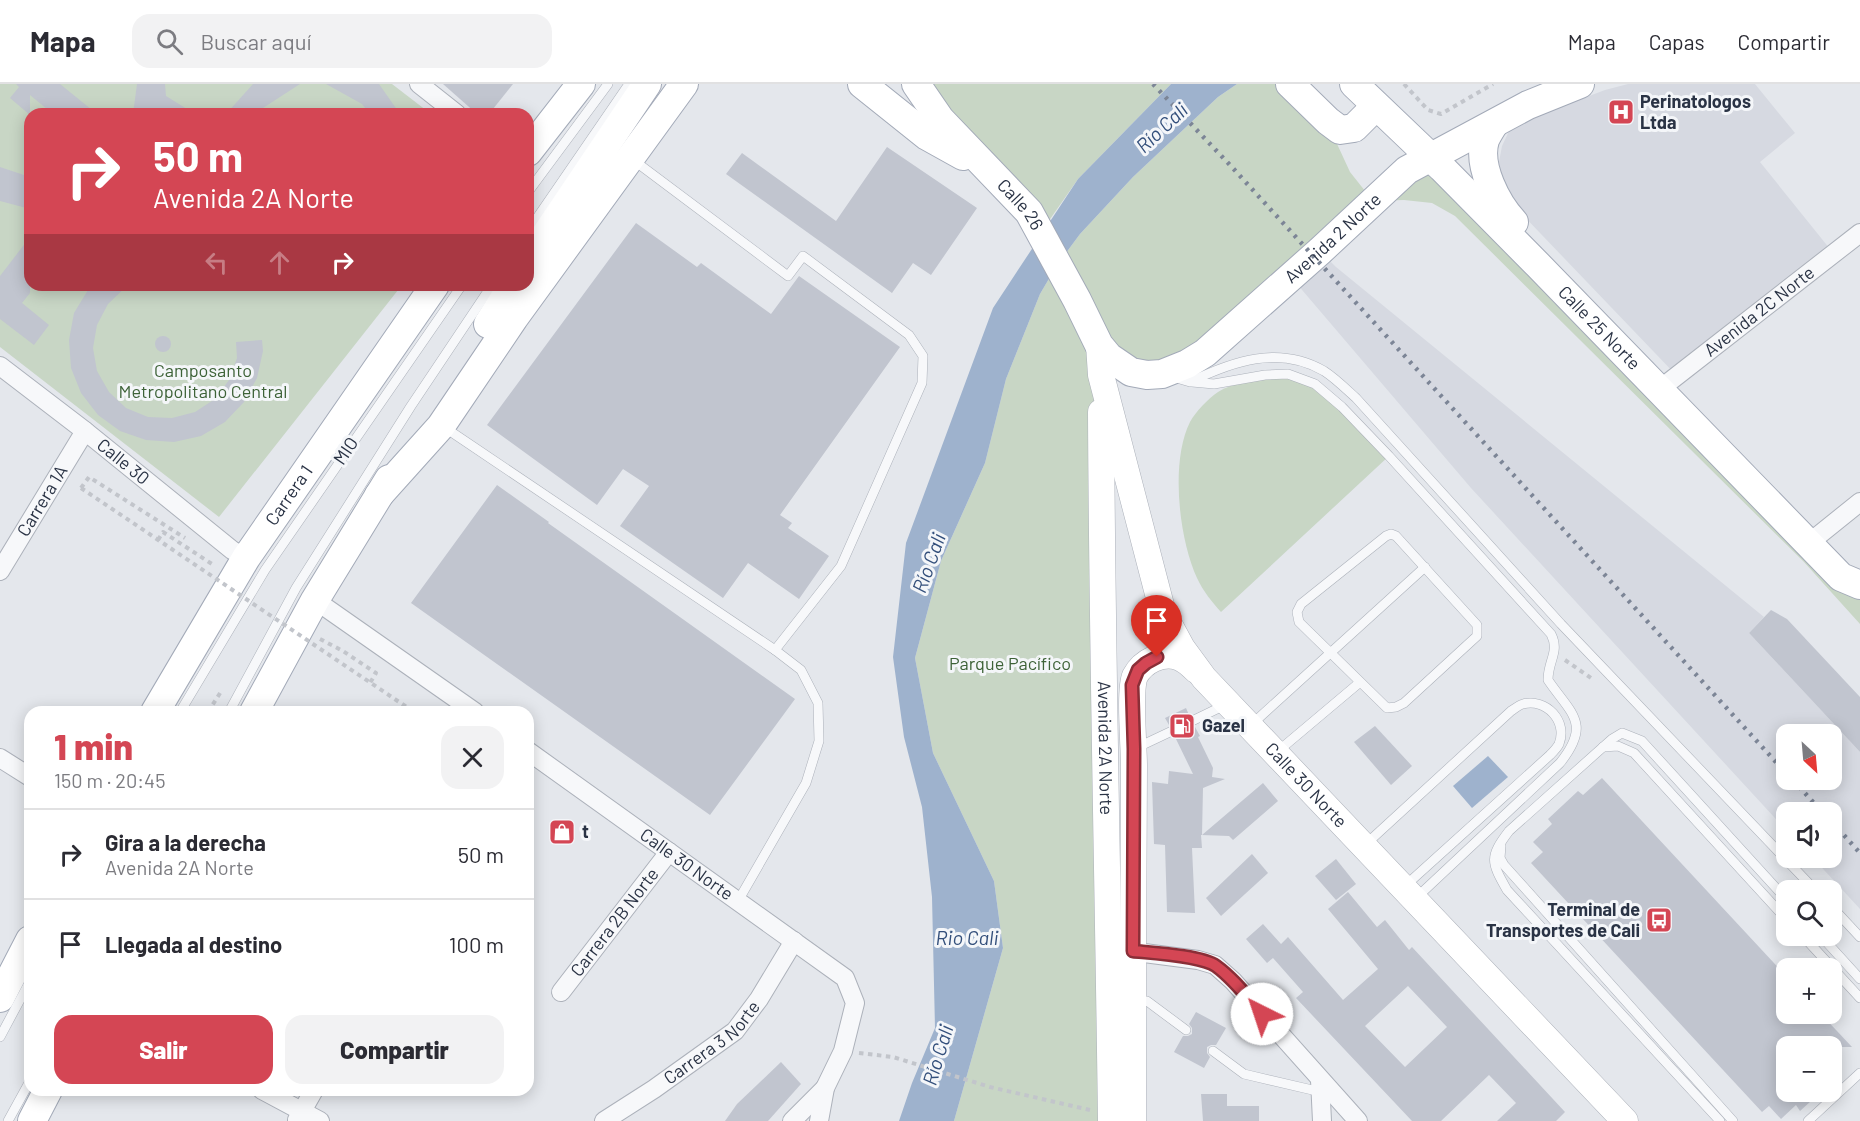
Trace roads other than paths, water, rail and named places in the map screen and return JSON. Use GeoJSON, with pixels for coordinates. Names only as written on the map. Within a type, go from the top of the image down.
{"type":"FeatureCollection","features":[{"type":"Feature","properties":{"kind":"main road"},"geometry":{"type":"LineString","coordinates":[[534,126],[542,106],[557,84]]}},
{"type":"Feature","properties":{"kind":"main road"},"geometry":{"type":"LineString","coordinates":[[534,144],[581,84]]}},
{"type":"Feature","properties":{"kind":"main road"},"geometry":{"type":"LineString","coordinates":[[534,252],[647,84]]}},
{"type":"Feature","properties":{"kind":"main road"},"geometry":{"type":"LineString","coordinates":[[534,290],[684,84]]}},
{"type":"Feature","properties":{"kind":"main road"},"geometry":{"type":"LineString","coordinates":[[862,84],[927,136],[994,174]]}},
{"type":"Feature","properties":{"kind":"main road","name":"Calle 26"},"geometry":{"type":"LineString","coordinates":[[916,84],[940,119],[1029,212],[1099,345]]}},
{"type":"Feature","properties":{"kind":"main road"},"geometry":{"type":"LineString","coordinates":[[1290,84],[1340,130],[1354,128],[1366,96]]}},
{"type":"Feature","properties":{"kind":"main road","name":"Avenida 2 Norte"},"geometry":{"type":"LineString","coordinates":[[1099,345],[1116,364],[1131,372],[1147,375],[1162,374],[1187,364],[1205,353],[1407,170],[1429,156],[1528,105],[1580,84]]}},
{"type":"Feature","properties":{"kind":"main road","name":"Calle 25 Norte"},"geometry":{"type":"LineString","coordinates":[[1366,96],[1538,265],[1809,543],[1850,581],[1860,599]]}},
{"type":"Feature","properties":{"kind":"main road"},"geometry":{"type":"LineString","coordinates":[[1494,124],[1485,141],[1488,177],[1504,212],[1522,230],[1538,265]]}},
{"type":"Feature","properties":{"kind":"main road","name":"Carrera 1"},"geometry":{"type":"LineString","coordinates":[[159,706],[246,558],[431,291]]}},
{"type":"Feature","properties":{"kind":"main road"},"geometry":{"type":"LineString","coordinates":[[257,706],[315,600],[509,291]]}},
{"type":"Feature","properties":{"kind":"main road"},"geometry":{"type":"LineString","coordinates":[[379,495],[441,426],[533,291]]}},
{"type":"Feature","properties":{"kind":"main road","name":"Calle 30 Norte"},"geometry":{"type":"LineString","coordinates":[[1099,345],[1101,375],[1163,613],[1182,648],[1204,678],[1277,752],[1625,1121]]}},
{"type":"Feature","properties":{"kind":"main road","name":"Avenida 2A Norte"},"geometry":{"type":"LineString","coordinates":[[1101,375],[1102,604],[1121,950],[1133,1001],[1133,1121]]}},
{"type":"Feature","properties":{"kind":"main road","name":"Avenida 2A Norte"},"geometry":{"type":"LineString","coordinates":[[1101,1116],[1121,950],[1134,749],[1132,685],[1138,670],[1146,663],[1157,657],[1169,655],[1179,657],[1204,678]]}},
{"type":"Feature","properties":{"kind":"main road"},"geometry":{"type":"LineString","coordinates":[[0,998],[24,952]]}},
{"type":"Feature","properties":{"kind":"main road"},"geometry":{"type":"LineString","coordinates":[[32,1121],[45,1096]]}},
{"type":"Feature","properties":{"kind":"street"},"geometry":{"type":"LineString","coordinates":[[419,84],[449,108]]}},
{"type":"Feature","properties":{"kind":"street","name":"Avenida 2C Norte"},"geometry":{"type":"LineString","coordinates":[[1660,389],[1860,233]]}},
{"type":"Feature","properties":{"kind":"street","name":"Calle 30"},"geometry":{"type":"LineString","coordinates":[[0,366],[85,431],[232,550],[246,558]]}},
{"type":"Feature","properties":{"kind":"street","name":"Carrera 1A"},"geometry":{"type":"LineString","coordinates":[[0,571],[85,431]]}},
{"type":"Feature","properties":{"kind":"street"},"geometry":{"type":"LineString","coordinates":[[1809,543],[1860,502]]}},
{"type":"Feature","properties":{"kind":"street"},"geometry":{"type":"LineString","coordinates":[[315,600],[466,706]]}},
{"type":"Feature","properties":{"kind":"street","name":"Calle 30 Norte"},"geometry":{"type":"LineString","coordinates":[[534,755],[845,978],[855,1003],[843,1051],[825,1088]]}},
{"type":"Feature","properties":{"kind":"street"},"geometry":{"type":"LineString","coordinates":[[0,758],[24,773]]}},
{"type":"Feature","properties":{"kind":"street","name":"Carrera 2B Norte"},"geometry":{"type":"LineString","coordinates":[[561,992],[669,852]]}},
{"type":"Feature","properties":{"kind":"street","name":"Carrera 3 Norte"},"geometry":{"type":"LineString","coordinates":[[604,1121],[654,1089],[735,1031],[759,999],[794,941]]}},
{"type":"Feature","properties":{"kind":"street"},"geometry":{"type":"LineString","coordinates":[[1121,950],[1198,960],[1215,965],[1233,981],[1321,1086],[1358,1121]]}},
{"type":"Feature","properties":{"kind":"street"},"geometry":{"type":"LineString","coordinates":[[1321,1086],[1322,1121]]}},
{"type":"Feature","properties":{"kind":"street"},"geometry":{"type":"LineString","coordinates":[[792,1121],[825,1088]]}},
{"type":"Feature","properties":{"kind":"street"},"geometry":{"type":"LineString","coordinates":[[819,1121],[825,1088]]}},
{"type":"Feature","properties":{"kind":"street"},"geometry":{"type":"LineString","coordinates":[[271,1096],[299,1116],[320,1121]]}},
{"type":"Feature","properties":{"kind":"street"},"geometry":{"type":"LineString","coordinates":[[299,1116],[311,1096]]}},
{"type":"Feature","properties":{"kind":"lane"},"geometry":{"type":"LineString","coordinates":[[534,184],[608,84]]}},
{"type":"Feature","properties":{"kind":"lane"},"geometry":{"type":"LineString","coordinates":[[534,222],[629,84]]}},
{"type":"Feature","properties":{"kind":"lane"},"geometry":{"type":"LineString","coordinates":[[629,157],[788,276],[802,256],[909,335],[923,356],[922,383],[841,566],[776,650]]}},
{"type":"Feature","properties":{"kind":"lane","name":"MIO"},"geometry":{"type":"LineString","coordinates":[[184,706],[265,570],[458,291]]}},
{"type":"Feature","properties":{"kind":"lane","name":"MIO"},"geometry":{"type":"LineString","coordinates":[[232,706],[296,588],[411,406],[488,291]]}},
{"type":"Feature","properties":{"kind":"lane"},"geometry":{"type":"LineString","coordinates":[[1190,382],[1213,371],[1263,356],[1290,357],[1324,371],[1356,398],[1561,624],[1805,880]]}},
{"type":"Feature","properties":{"kind":"lane"},"geometry":{"type":"LineString","coordinates":[[1162,374],[1190,382],[1214,384],[1265,375],[1288,375],[1315,384],[1342,407],[1389,456],[1551,634],[1555,642],[1556,651],[1550,662],[1548,680],[1572,711],[1577,727],[1573,748],[1560,764],[1409,893]]}},
{"type":"Feature","properties":{"kind":"lane"},"geometry":{"type":"LineString","coordinates":[[441,426],[776,650],[801,670],[818,703],[819,741],[806,783],[738,901]]}},
{"type":"Feature","properties":{"kind":"lane"},"geometry":{"type":"LineString","coordinates":[[1386,536],[1396,536],[1425,567],[1477,625],[1478,636],[1404,703],[1387,708],[1299,622],[1297,612],[1301,604],[1386,536]]}},
{"type":"Feature","properties":{"kind":"lane"},"geometry":{"type":"LineString","coordinates":[[1251,725],[1425,567]]}},
{"type":"Feature","properties":{"kind":"lane"},"geometry":{"type":"LineString","coordinates":[[1277,752],[1359,683]]}},
{"type":"Feature","properties":{"kind":"lane"},"geometry":{"type":"LineString","coordinates":[[1192,721],[1229,703]]}},
{"type":"Feature","properties":{"kind":"lane"},"geometry":{"type":"LineString","coordinates":[[1364,846],[1511,711],[1522,704],[1536,703],[1548,708],[1558,718],[1561,731],[1558,744],[1550,755],[1409,893]]}},
{"type":"Feature","properties":{"kind":"lane"},"geometry":{"type":"LineString","coordinates":[[1134,749],[1172,731]]}},
{"type":"Feature","properties":{"kind":"lane"},"geometry":{"type":"LineString","coordinates":[[1720,1121],[1507,890],[1494,868],[1494,858],[1509,831],[1612,739],[1622,733],[1642,741],[1776,888]]}},
{"type":"Feature","properties":{"kind":"lane"},"geometry":{"type":"LineString","coordinates":[[1603,747],[1618,746],[1634,753],[1776,908]]}},
{"type":"Feature","properties":{"kind":"lane"},"geometry":{"type":"LineString","coordinates":[[1501,842],[1500,858],[1504,865],[1733,1121]]}},
{"type":"Feature","properties":{"kind":"lane"},"geometry":{"type":"LineString","coordinates":[[1842,918],[1860,937]]}},
{"type":"Feature","properties":{"kind":"lane"},"geometry":{"type":"LineString","coordinates":[[1812,946],[1860,998]]}},
{"type":"Feature","properties":{"kind":"lane"},"geometry":{"type":"LineString","coordinates":[[1830,946],[1860,979]]}},
{"type":"Feature","properties":{"kind":"lane"},"geometry":{"type":"LineString","coordinates":[[0,1037],[24,992]]}},
{"type":"Feature","properties":{"kind":"lane"},"geometry":{"type":"LineString","coordinates":[[1133,1001],[1147,1001],[1186,1030]]}},
{"type":"Feature","properties":{"kind":"lane"},"geometry":{"type":"LineString","coordinates":[[1213,1051],[1244,1074],[1321,1086]]}},
{"type":"Feature","properties":{"kind":"lane"},"geometry":{"type":"LineString","coordinates":[[1808,1121],[1860,1073]]}},
{"type":"Feature","properties":{"kind":"lane"},"geometry":{"type":"LineString","coordinates":[[8,1121],[24,1092]]}},
{"type":"Feature","properties":{"kind":"water","name":"Rio Cali"},"geometry":{"type":"Polygon","coordinates":[[[1171,84],[1237,84],[1218,97],[1133,177],[1080,234],[1057,265],[1040,294],[1006,379],[985,463],[941,561],[915,658],[933,753],[994,881],[1003,948],[954,1121],[899,1121],[935,1028],[932,897],[922,807],[904,737],[893,657],[906,543],[993,308],[1078,179],[1171,84]]]}},
{"type":"Feature","properties":{"kind":"water"},"geometry":{"type":"Polygon","coordinates":[[[1488,756],[1508,777],[1472,808],[1453,786],[1488,756]]]}},
{"type":"Feature","properties":{"kind":"railway"},"geometry":{"type":"LineString","coordinates":[[1153,84],[1230,165],[1776,762]]}},
{"type":"Feature","properties":{"kind":"railway"},"geometry":{"type":"LineString","coordinates":[[1802,790],[1813,802]]}},
{"type":"Feature","properties":{"kind":"railway"},"geometry":{"type":"LineString","coordinates":[[1842,833],[1860,853]]}},
{"type":"Feature","properties":{"kind":"place","name":"Perinatologos Ltda"},"geometry":{"type":"Point","coordinates":[1621,112]}},
{"type":"Feature","properties":{"kind":"place","name":"Gazel"},"geometry":{"type":"Point","coordinates":[1182,726]}},
{"type":"Feature","properties":{"kind":"place","name":"t"},"geometry":{"type":"Point","coordinates":[562,832]}},
{"type":"Feature","properties":{"kind":"place","name":"Terminal de Transportes de Cali"},"geometry":{"type":"Point","coordinates":[1659,920]}},
{"type":"Feature","properties":{"kind":"water label","name":"Río Cali"},"geometry":{"type":"Point","coordinates":[1162,128]}},
{"type":"Feature","properties":{"kind":"water label","name":"Río Cali"},"geometry":{"type":"Point","coordinates":[929,563]}},
{"type":"Feature","properties":{"kind":"water label","name":"Río Cali"},"geometry":{"type":"Point","coordinates":[938,1055]}},
{"type":"Feature","properties":{"kind":"park label","name":"Camposanto Metropolitano Central"},"geometry":{"type":"Point","coordinates":[203,381]}},
{"type":"Feature","properties":{"kind":"park label","name":"Parque Pacífico"},"geometry":{"type":"Point","coordinates":[1010,664]}}]}
